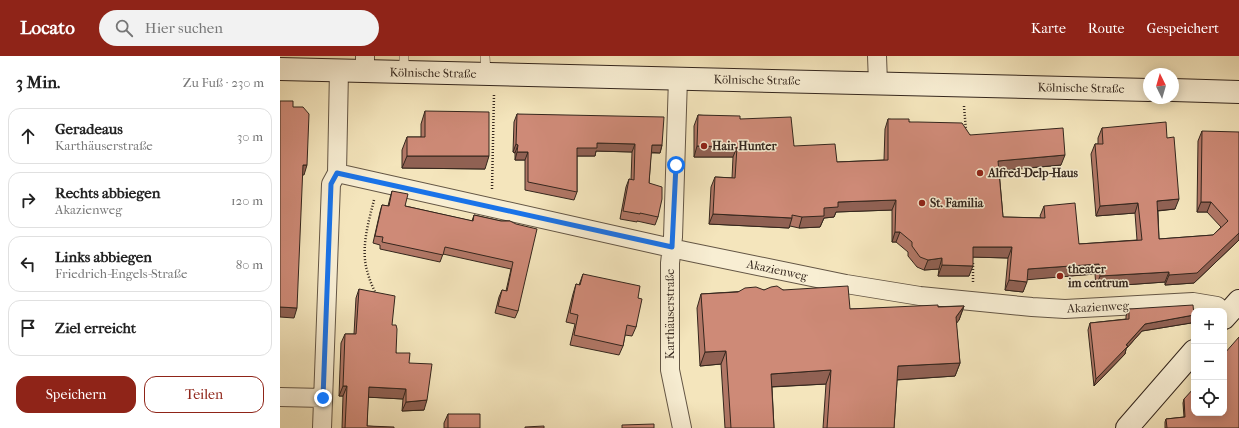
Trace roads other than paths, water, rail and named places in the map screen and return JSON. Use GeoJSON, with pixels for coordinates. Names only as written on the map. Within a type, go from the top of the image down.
{"type":"FeatureCollection","features":[{"type":"Feature","properties":{"kind":"main road","name":"Kölnische Straße"},"geometry":{"type":"LineString","coordinates":[[280,69],[339,70],[365,64],[485,65],[678,78],[1143,90]]}},
{"type":"Feature","properties":{"kind":"main road"},"geometry":{"type":"LineString","coordinates":[[1179,90],[1239,92]]}},
{"type":"Feature","properties":{"kind":"main road"},"geometry":{"type":"LineString","coordinates":[[1126,428],[1191,354]]}},
{"type":"Feature","properties":{"kind":"street"},"geometry":{"type":"LineString","coordinates":[[877,56],[878,83]]}},
{"type":"Feature","properties":{"kind":"street"},"geometry":{"type":"LineString","coordinates":[[322,428],[331,184],[337,173],[339,70]]}},
{"type":"Feature","properties":{"kind":"street","name":"Karthäuserstraße"},"geometry":{"type":"LineString","coordinates":[[678,78],[672,247],[670,263],[670,370],[682,428]]}},
{"type":"Feature","properties":{"kind":"street","name":"Akazienweg"},"geometry":{"type":"LineString","coordinates":[[337,173],[846,284],[920,296],[1065,309],[1193,302],[1221,308]]}},
{"type":"Feature","properties":{"kind":"street"},"geometry":{"type":"LineString","coordinates":[[280,397],[323,398]]}},
{"type":"Feature","properties":{"kind":"place","name":"Hair Hunter"},"geometry":{"type":"Point","coordinates":[704,146]}},
{"type":"Feature","properties":{"kind":"place","name":"Alfred-Delp-Haus"},"geometry":{"type":"Point","coordinates":[980,173]}},
{"type":"Feature","properties":{"kind":"place","name":"St. Familia"},"geometry":{"type":"Point","coordinates":[922,203]}},
{"type":"Feature","properties":{"kind":"place","name":"theater im centrum"},"geometry":{"type":"Point","coordinates":[1060,276]}}]}
